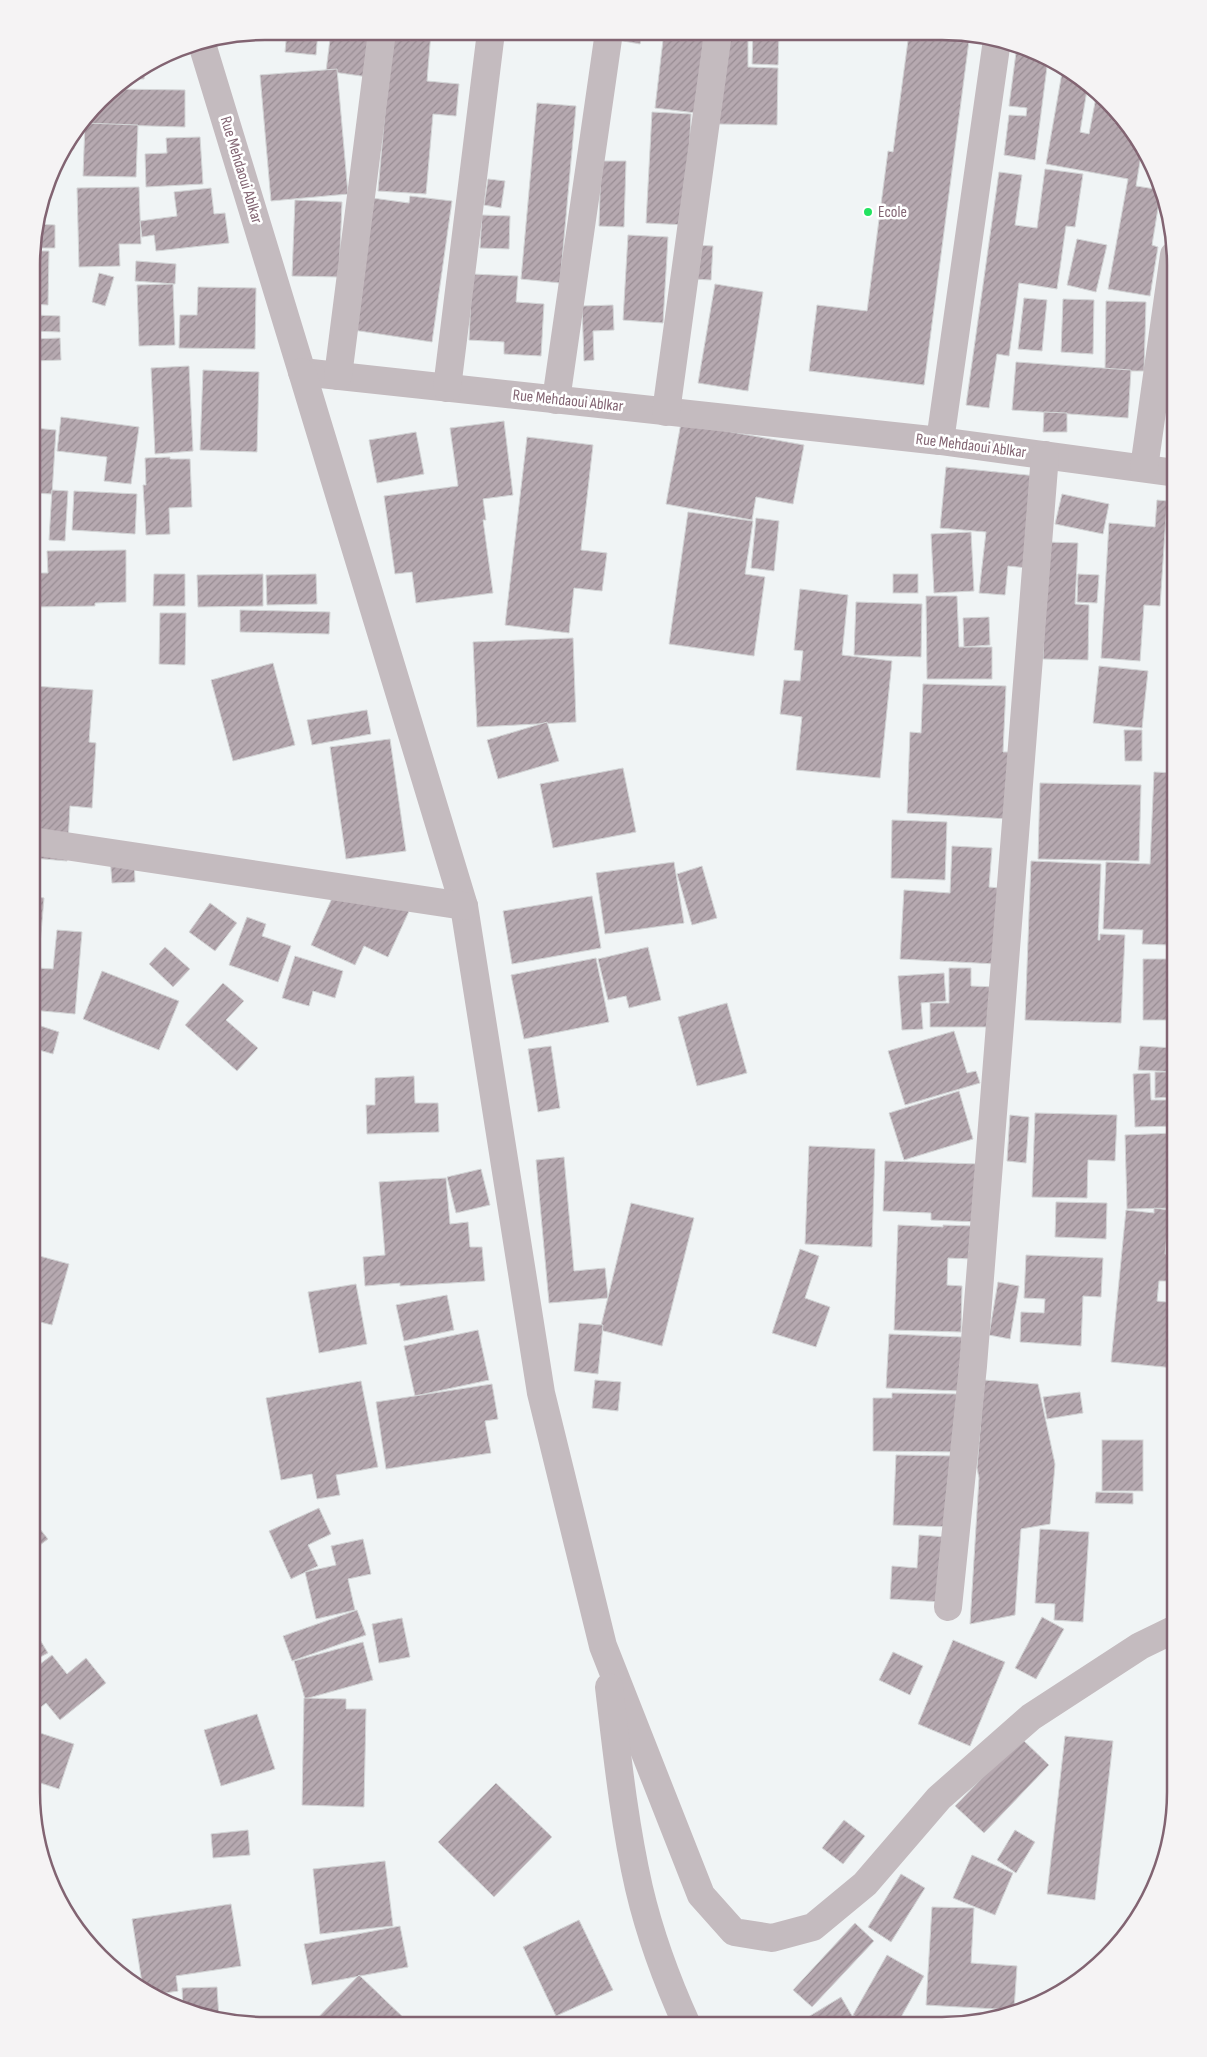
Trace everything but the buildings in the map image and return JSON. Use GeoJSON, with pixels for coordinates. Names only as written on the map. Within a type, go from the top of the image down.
{"type":"FeatureCollection","features":[{"type":"Feature","properties":{"kind":"street"},"geometry":{"type":"LineString","coordinates":[[338,376],[381,40]]}},
{"type":"Feature","properties":{"kind":"street"},"geometry":{"type":"LineString","coordinates":[[447,388],[491,40]]}},
{"type":"Feature","properties":{"kind":"street"},"geometry":{"type":"LineString","coordinates":[[556,400],[608,40]]}},
{"type":"Feature","properties":{"kind":"street"},"geometry":{"type":"LineString","coordinates":[[666,412],[717,40]]}},
{"type":"Feature","properties":{"kind":"street"},"geometry":{"type":"LineString","coordinates":[[940,441],[996,47]]}},
{"type":"Feature","properties":{"kind":"street","name":"Rue Mehdaoui Ablkar"},"geometry":{"type":"LineString","coordinates":[[204,49],[302,372],[940,441],[1167,472]]}},
{"type":"Feature","properties":{"kind":"street"},"geometry":{"type":"LineString","coordinates":[[1144,468],[1167,304]]}},
{"type":"Feature","properties":{"kind":"street"},"geometry":{"type":"LineString","coordinates":[[302,372],[464,906],[541,1393],[603,1646],[626,1822],[640,1890],[669,1985],[683,2017]]}},
{"type":"Feature","properties":{"kind":"street"},"geometry":{"type":"LineString","coordinates":[[948,1607],[973,1366],[1045,455]]}},
{"type":"Feature","properties":{"kind":"street"},"geometry":{"type":"LineString","coordinates":[[40,842],[464,906]]}},
{"type":"Feature","properties":{"kind":"street"},"geometry":{"type":"LineString","coordinates":[[603,1646],[701,1895],[734,1932],[772,1938],[813,1927],[865,1884],[939,1798],[1031,1717],[1140,1646],[1167,1633]]}},
{"type":"Feature","properties":{"kind":"place","name":"Ecole"},"geometry":{"type":"Point","coordinates":[868,212]}}]}
